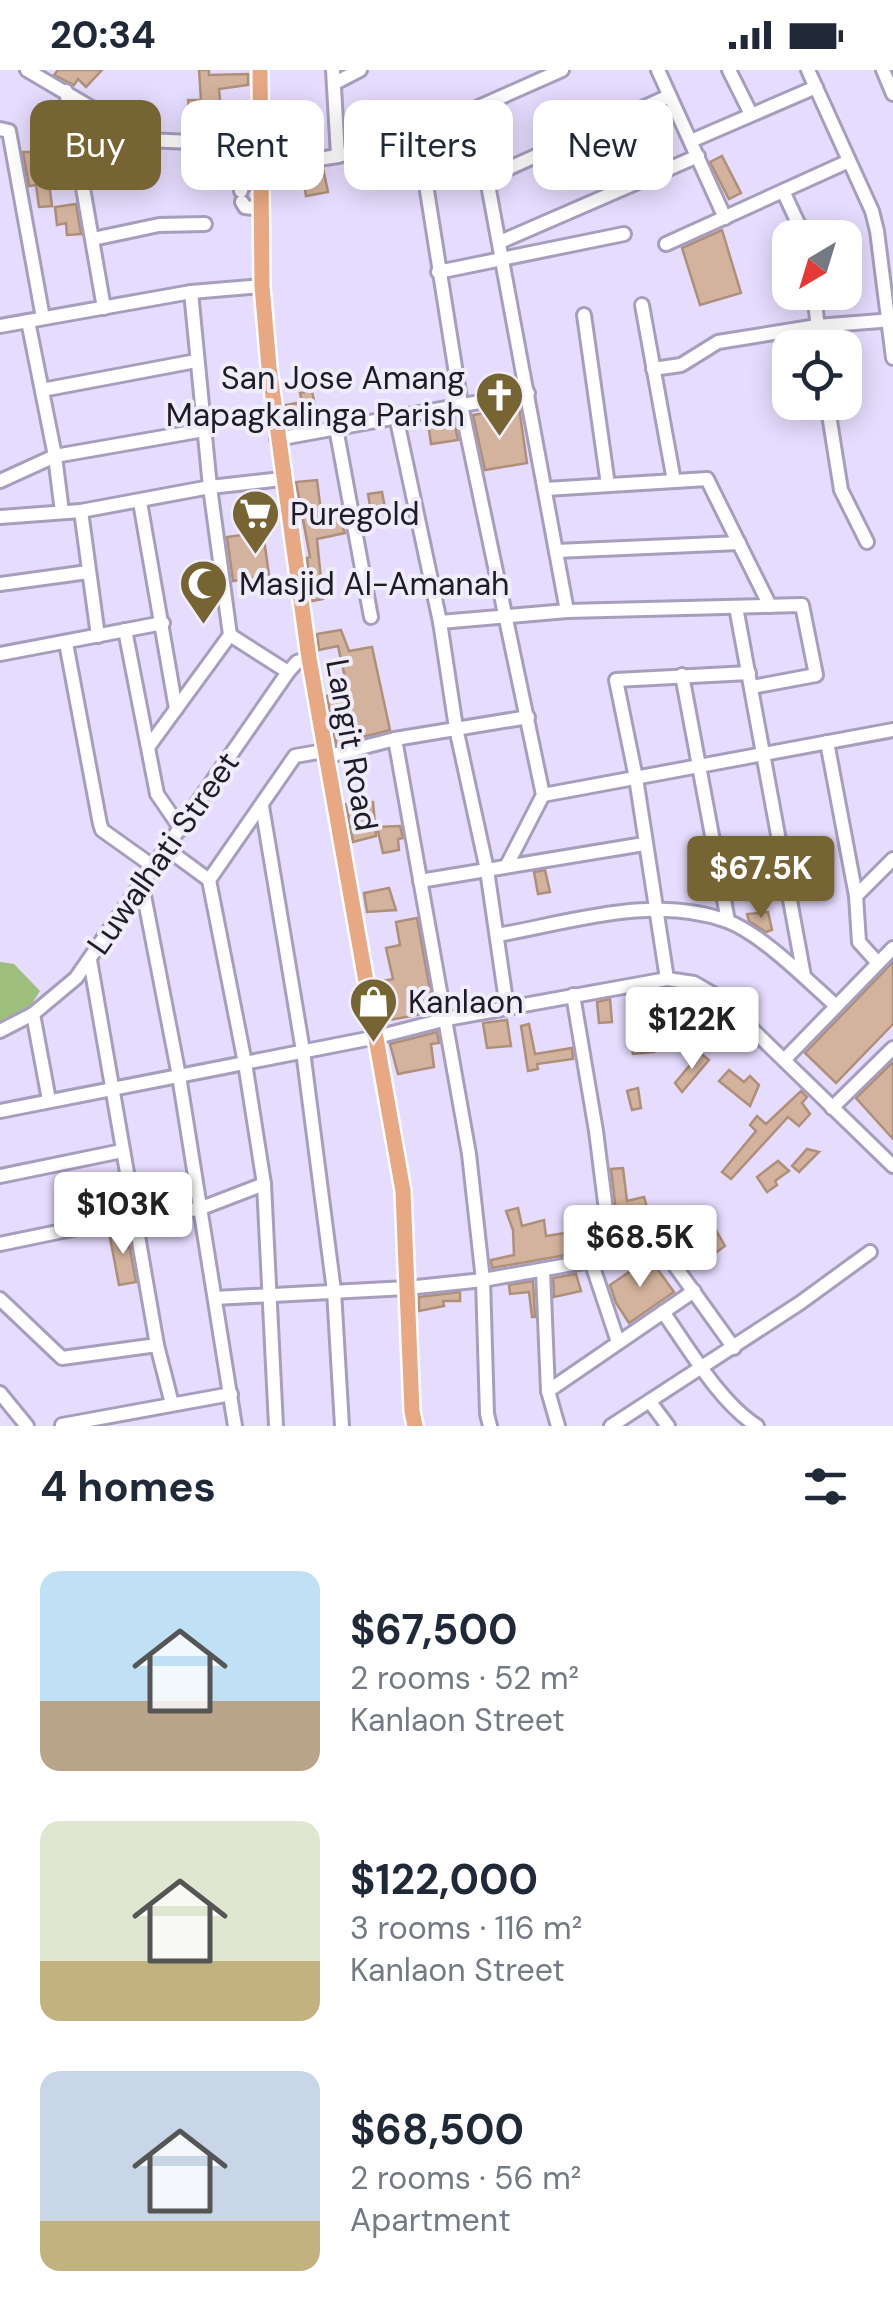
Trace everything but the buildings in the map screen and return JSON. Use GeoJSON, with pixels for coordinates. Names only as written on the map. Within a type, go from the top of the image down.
{"type":"FeatureCollection","features":[{"type":"Feature","properties":{"kind":"main road","name":"Langit Road"},"geometry":{"type":"LineString","coordinates":[[260,70],[260,100]]}},
{"type":"Feature","properties":{"kind":"main road","name":"Langit Road"},"geometry":{"type":"LineString","coordinates":[[260,190],[262,286],[282,478],[324,754],[403,1191],[415,1426]]}},
{"type":"Feature","properties":{"kind":"street"},"geometry":{"type":"LineString","coordinates":[[27,70],[146,140],[181,142]]}},
{"type":"Feature","properties":{"kind":"street"},"geometry":{"type":"LineString","coordinates":[[338,156],[334,76],[360,70]]}},
{"type":"Feature","properties":{"kind":"street"},"geometry":{"type":"LineString","coordinates":[[526,70],[532,84]]}},
{"type":"Feature","properties":{"kind":"street"},"geometry":{"type":"LineString","coordinates":[[495,100],[562,70]]}},
{"type":"Feature","properties":{"kind":"street"},"geometry":{"type":"LineString","coordinates":[[658,70],[726,218]]}},
{"type":"Feature","properties":{"kind":"street"},"geometry":{"type":"LineString","coordinates":[[729,70],[751,114]]}},
{"type":"Feature","properties":{"kind":"street"},"geometry":{"type":"LineString","coordinates":[[808,70],[872,211],[887,255],[893,358]]}},
{"type":"Feature","properties":{"kind":"street"},"geometry":{"type":"LineString","coordinates":[[883,70],[893,94]]}},
{"type":"Feature","properties":{"kind":"street"},"geometry":{"type":"LineString","coordinates":[[690,141],[816,87]]}},
{"type":"Feature","properties":{"kind":"street"},"geometry":{"type":"LineString","coordinates":[[66,90],[104,308]]}},
{"type":"Feature","properties":{"kind":"street"},"geometry":{"type":"LineString","coordinates":[[513,166],[669,96]]}},
{"type":"Feature","properties":{"kind":"street"},"geometry":{"type":"LineString","coordinates":[[0,129],[9,131],[43,318]]}},
{"type":"Feature","properties":{"kind":"street"},"geometry":{"type":"LineString","coordinates":[[324,159],[344,154]]}},
{"type":"Feature","properties":{"kind":"street"},"geometry":{"type":"LineString","coordinates":[[500,242],[698,156]]}},
{"type":"Feature","properties":{"kind":"street"},"geometry":{"type":"LineString","coordinates":[[666,244],[850,161]]}},
{"type":"Feature","properties":{"kind":"street"},"geometry":{"type":"LineString","coordinates":[[242,190],[245,207],[260,209]]}},
{"type":"Feature","properties":{"kind":"street"},"geometry":{"type":"LineString","coordinates":[[426,190],[461,405],[544,795],[507,865]]}},
{"type":"Feature","properties":{"kind":"street"},"geometry":{"type":"LineString","coordinates":[[489,190],[567,611]]}},
{"type":"Feature","properties":{"kind":"street"},"geometry":{"type":"LineString","coordinates":[[784,192],[797,220]]}},
{"type":"Feature","properties":{"kind":"street"},"geometry":{"type":"LineString","coordinates":[[92,239],[159,225],[204,224]]}},
{"type":"Feature","properties":{"kind":"street"},"geometry":{"type":"LineString","coordinates":[[438,272],[624,234]]}},
{"type":"Feature","properties":{"kind":"street"},"geometry":{"type":"LineString","coordinates":[[0,326],[192,292],[262,286]]}},
{"type":"Feature","properties":{"kind":"street"},"geometry":{"type":"LineString","coordinates":[[150,746],[230,636],[210,488],[192,292]]}},
{"type":"Feature","properties":{"kind":"street"},"geometry":{"type":"LineString","coordinates":[[642,305],[674,480]]}},
{"type":"Feature","properties":{"kind":"street"},"geometry":{"type":"LineString","coordinates":[[816,310],[818,330]]}},
{"type":"Feature","properties":{"kind":"street"},"geometry":{"type":"LineString","coordinates":[[584,315],[608,485]]}},
{"type":"Feature","properties":{"kind":"street"},"geometry":{"type":"LineString","coordinates":[[653,369],[681,365],[718,342],[817,326],[891,320]]}},
{"type":"Feature","properties":{"kind":"street"},"geometry":{"type":"LineString","coordinates":[[28,321],[62,512]]}},
{"type":"Feature","properties":{"kind":"street"},"geometry":{"type":"LineString","coordinates":[[42,390],[196,361]]}},
{"type":"Feature","properties":{"kind":"street"},"geometry":{"type":"LineString","coordinates":[[278,439],[528,393]]}},
{"type":"Feature","properties":{"kind":"street"},"geometry":{"type":"LineString","coordinates":[[396,416],[487,870],[507,1008]]}},
{"type":"Feature","properties":{"kind":"street"},"geometry":{"type":"LineString","coordinates":[[830,420],[841,490],[867,542]]}},
{"type":"Feature","properties":{"kind":"street"},"geometry":{"type":"LineString","coordinates":[[336,428],[371,617]]}},
{"type":"Feature","properties":{"kind":"street"},"geometry":{"type":"LineString","coordinates":[[0,482],[55,456],[204,430]]}},
{"type":"Feature","properties":{"kind":"street"},"geometry":{"type":"LineString","coordinates":[[0,517],[140,502],[282,478]]}},
{"type":"Feature","properties":{"kind":"street"},"geometry":{"type":"LineString","coordinates":[[546,489],[707,479],[770,606]]}},
{"type":"Feature","properties":{"kind":"street"},"geometry":{"type":"LineString","coordinates":[[140,502],[176,710]]}},
{"type":"Feature","properties":{"kind":"street"},"geometry":{"type":"LineString","coordinates":[[81,510],[98,636]]}},
{"type":"Feature","properties":{"kind":"street"},"geometry":{"type":"LineString","coordinates":[[556,552],[739,543]]}},
{"type":"Feature","properties":{"kind":"street"},"geometry":{"type":"LineString","coordinates":[[0,584],[88,572]]}},
{"type":"Feature","properties":{"kind":"street"},"geometry":{"type":"LineString","coordinates":[[440,622],[567,611],[802,605],[816,675],[750,680],[682,674],[616,680],[636,778],[667,979]]}},
{"type":"Feature","properties":{"kind":"street"},"geometry":{"type":"LineString","coordinates":[[736,608],[804,976]]}},
{"type":"Feature","properties":{"kind":"street"},"geometry":{"type":"LineString","coordinates":[[0,654],[162,623]]}},
{"type":"Feature","properties":{"kind":"street"},"geometry":{"type":"LineString","coordinates":[[126,630],[157,794],[181,829]]}},
{"type":"Feature","properties":{"kind":"street"},"geometry":{"type":"LineString","coordinates":[[230,636],[288,672]]}},
{"type":"Feature","properties":{"kind":"street"},"geometry":{"type":"LineString","coordinates":[[66,643],[102,830],[154,868]]}},
{"type":"Feature","properties":{"kind":"street","name":"Luwalhati Street"},"geometry":{"type":"LineString","coordinates":[[3,1026],[34,1014],[63,991],[90,960],[288,672],[297,662],[308,658]]}},
{"type":"Feature","properties":{"kind":"street"},"geometry":{"type":"LineString","coordinates":[[682,674],[728,921]]}},
{"type":"Feature","properties":{"kind":"street"},"geometry":{"type":"LineString","coordinates":[[209,880],[295,756],[528,717]]}},
{"type":"Feature","properties":{"kind":"street"},"geometry":{"type":"LineString","coordinates":[[544,795],[893,730]]}},
{"type":"Feature","properties":{"kind":"street"},"geometry":{"type":"LineString","coordinates":[[395,739],[469,1154],[483,1280],[490,1426]]}},
{"type":"Feature","properties":{"kind":"street"},"geometry":{"type":"LineString","coordinates":[[827,742],[856,896],[859,942],[878,963]]}},
{"type":"Feature","properties":{"kind":"street"},"geometry":{"type":"LineString","coordinates":[[262,806],[303,1051],[334,1292],[342,1426]]}},
{"type":"Feature","properties":{"kind":"street"},"geometry":{"type":"LineString","coordinates":[[420,881],[644,844]]}},
{"type":"Feature","properties":{"kind":"street"},"geometry":{"type":"LineString","coordinates":[[167,848],[209,880],[245,1063],[264,1184],[276,1426]]}},
{"type":"Feature","properties":{"kind":"street"},"geometry":{"type":"LineString","coordinates":[[856,896],[893,859]]}},
{"type":"Feature","properties":{"kind":"street"},"geometry":{"type":"LineString","coordinates":[[142,885],[179,1076],[236,1426]]}},
{"type":"Feature","properties":{"kind":"street"},"geometry":{"type":"LineString","coordinates":[[498,934],[657,908],[728,921],[804,976],[836,1006]]}},
{"type":"Feature","properties":{"kind":"street"},"geometry":{"type":"LineString","coordinates":[[784,1060],[893,948]]}},
{"type":"Feature","properties":{"kind":"street"},"geometry":{"type":"LineString","coordinates":[[90,960],[157,1345],[172,1404]]}},
{"type":"Feature","properties":{"kind":"street"},"geometry":{"type":"LineString","coordinates":[[0,1111],[667,979],[694,984],[720,998],[893,1166]]}},
{"type":"Feature","properties":{"kind":"street"},"geometry":{"type":"LineString","coordinates":[[574,995],[612,1258]]}},
{"type":"Feature","properties":{"kind":"street"},"geometry":{"type":"LineString","coordinates":[[34,1014],[49,1100]]}},
{"type":"Feature","properties":{"kind":"street"},"geometry":{"type":"LineString","coordinates":[[832,1108],[893,1048]]}},
{"type":"Feature","properties":{"kind":"street"},"geometry":{"type":"LineString","coordinates":[[0,1176],[122,1152]]}},
{"type":"Feature","properties":{"kind":"street"},"geometry":{"type":"LineString","coordinates":[[0,1244],[135,1216],[199,1209],[264,1184]]}},
{"type":"Feature","properties":{"kind":"street"},"geometry":{"type":"LineString","coordinates":[[214,1298],[483,1280],[662,1250],[734,1348]]}},
{"type":"Feature","properties":{"kind":"street"},"geometry":{"type":"LineString","coordinates":[[611,1426],[734,1348],[870,1252]]}},
{"type":"Feature","properties":{"kind":"street"},"geometry":{"type":"LineString","coordinates":[[591,1261],[618,1342]]}},
{"type":"Feature","properties":{"kind":"street"},"geometry":{"type":"LineString","coordinates":[[543,1271],[548,1390],[558,1426]]}},
{"type":"Feature","properties":{"kind":"street"},"geometry":{"type":"LineString","coordinates":[[548,1390],[694,1290]]}},
{"type":"Feature","properties":{"kind":"street"},"geometry":{"type":"LineString","coordinates":[[0,1298],[62,1358],[157,1345]]}},
{"type":"Feature","properties":{"kind":"street"},"geometry":{"type":"LineString","coordinates":[[663,1312],[703,1368],[746,1420],[756,1426]]}},
{"type":"Feature","properties":{"kind":"street"},"geometry":{"type":"LineString","coordinates":[[0,1393],[27,1426]]}},
{"type":"Feature","properties":{"kind":"street"},"geometry":{"type":"LineString","coordinates":[[62,1425],[231,1394]]}},
{"type":"Feature","properties":{"kind":"street"},"geometry":{"type":"LineString","coordinates":[[650,1402],[668,1426]]}},
{"type":"Feature","properties":{"kind":"green space"},"geometry":{"type":"Polygon","coordinates":[[[0,962],[14,964],[40,991],[28,1010],[0,1024],[0,962]]]}},
{"type":"Feature","properties":{"kind":"place","name":"San Jose Amang Mapagkalinga Parish"},"geometry":{"type":"Point","coordinates":[500,438]}},
{"type":"Feature","properties":{"kind":"place","name":"Puregold"},"geometry":{"type":"Point","coordinates":[255,556]}},
{"type":"Feature","properties":{"kind":"place","name":"Masjid Al-Amanah"},"geometry":{"type":"Point","coordinates":[204,626]}},
{"type":"Feature","properties":{"kind":"place","name":"Kanlaon"},"geometry":{"type":"Point","coordinates":[373,1044]}}]}
